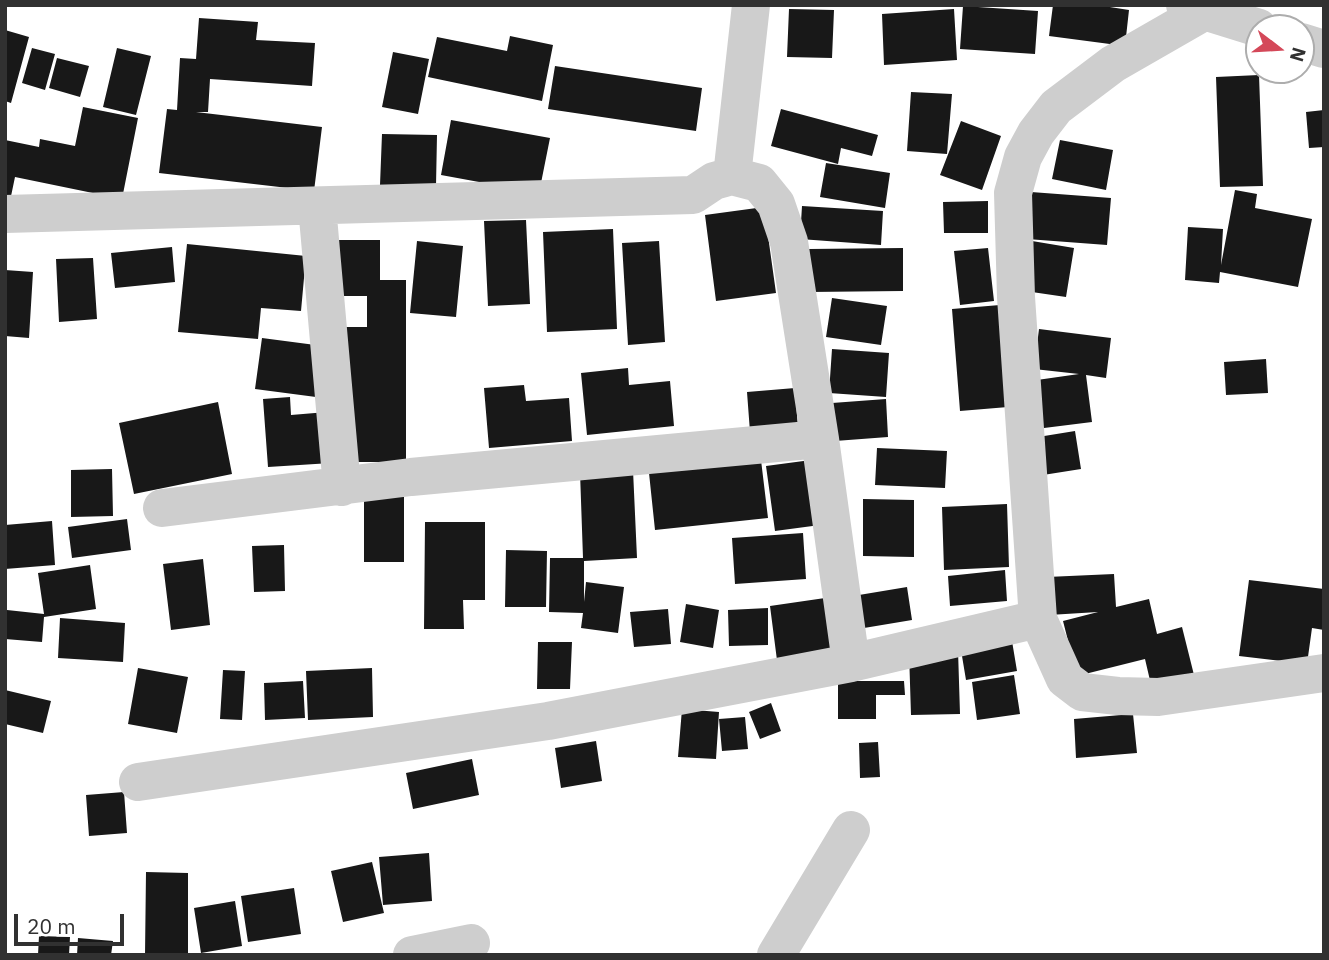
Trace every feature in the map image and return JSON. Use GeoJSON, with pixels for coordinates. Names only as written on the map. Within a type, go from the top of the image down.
{"type":"FeatureCollection","features":[{"type":"Feature","properties":{"kind":"street"},"geometry":{"type":"LineString","coordinates":[[732,176],[751,5]]}},
{"type":"Feature","properties":{"kind":"street"},"geometry":{"type":"LineString","coordinates":[[1245,24],[1196,8],[1113,64],[1056,107],[1036,133],[1023,157],[1013,193],[1016,297],[1038,619],[1065,679],[1082,692],[1158,697],[1324,673]]}},
{"type":"Feature","properties":{"kind":"street"},"geometry":{"type":"LineString","coordinates":[[5,214],[693,195],[714,181],[732,176],[759,183],[776,204],[789,242],[851,663]]}},
{"type":"Feature","properties":{"kind":"street"},"geometry":{"type":"LineString","coordinates":[[317,206],[342,487]]}},
{"type":"Feature","properties":{"kind":"street"},"geometry":{"type":"LineString","coordinates":[[162,508],[411,477],[820,439]]}},
{"type":"Feature","properties":{"kind":"street"},"geometry":{"type":"LineString","coordinates":[[138,782],[548,721],[851,663],[1038,619]]}},
{"type":"Feature","properties":{"kind":"street"},"geometry":{"type":"LineString","coordinates":[[776,955],[851,830]]}},
{"type":"Feature","properties":{"kind":"street"},"geometry":{"type":"LineString","coordinates":[[412,955],[471,943]]}},
{"type":"Feature","properties":{"kind":"building"},"geometry":{"type":"Polygon","coordinates":[[[1053,5],[1097,5],[1129,10],[1125,46],[1049,36],[1053,5]]]}},
{"type":"Feature","properties":{"kind":"building"},"geometry":{"type":"Polygon","coordinates":[[[963,6],[1038,11],[1035,54],[960,49],[963,6]]]}},
{"type":"Feature","properties":{"kind":"building"},"geometry":{"type":"Polygon","coordinates":[[[789,9],[834,10],[832,58],[787,57],[789,9]]]}},
{"type":"Feature","properties":{"kind":"building"},"geometry":{"type":"Polygon","coordinates":[[[954,9],[957,60],[884,65],[882,14],[954,9]]]}},
{"type":"Feature","properties":{"kind":"building"},"geometry":{"type":"Polygon","coordinates":[[[199,18],[258,22],[256,40],[315,43],[312,86],[210,79],[208,112],[196,112],[322,127],[314,191],[159,173],[167,109],[177,110],[180,58],[196,59],[199,18]]]}},
{"type":"Feature","properties":{"kind":"building"},"geometry":{"type":"Polygon","coordinates":[[[5,30],[29,37],[11,103],[5,101],[5,30]]]}},
{"type":"Feature","properties":{"kind":"building"},"geometry":{"type":"Polygon","coordinates":[[[510,36],[553,45],[542,101],[428,77],[437,37],[507,51],[510,36]]]}},
{"type":"Feature","properties":{"kind":"building"},"geometry":{"type":"Polygon","coordinates":[[[32,48],[55,54],[45,90],[22,83],[32,48]]]}},
{"type":"Feature","properties":{"kind":"building"},"geometry":{"type":"Polygon","coordinates":[[[117,48],[151,56],[136,115],[103,107],[117,48]]]}},
{"type":"Feature","properties":{"kind":"building"},"geometry":{"type":"Polygon","coordinates":[[[393,52],[429,59],[418,114],[382,107],[393,52]]]}},
{"type":"Feature","properties":{"kind":"building"},"geometry":{"type":"Polygon","coordinates":[[[57,58],[89,66],[80,97],[49,88],[57,58]]]}},
{"type":"Feature","properties":{"kind":"building"},"geometry":{"type":"Polygon","coordinates":[[[555,66],[702,88],[696,131],[548,109],[555,66]]]}},
{"type":"Feature","properties":{"kind":"building"},"geometry":{"type":"Polygon","coordinates":[[[1245,76],[1245,84],[1259,84],[1263,186],[1220,187],[1216,77],[1245,76]]]}},
{"type":"Feature","properties":{"kind":"building"},"geometry":{"type":"Polygon","coordinates":[[[911,92],[952,94],[947,154],[907,151],[911,92]]]}},
{"type":"Feature","properties":{"kind":"building"},"geometry":{"type":"Polygon","coordinates":[[[83,107],[138,118],[122,199],[15,177],[10,201],[5,200],[5,140],[39,147],[40,139],[75,146],[83,107]]]}},
{"type":"Feature","properties":{"kind":"building"},"geometry":{"type":"Polygon","coordinates":[[[781,109],[878,135],[872,156],[841,148],[838,164],[771,146],[781,109]]]}},
{"type":"Feature","properties":{"kind":"building"},"geometry":{"type":"Polygon","coordinates":[[[1324,110],[1324,147],[1309,148],[1306,112],[1324,110]]]}},
{"type":"Feature","properties":{"kind":"building"},"geometry":{"type":"Polygon","coordinates":[[[451,120],[550,138],[539,193],[441,175],[451,120]]]}},
{"type":"Feature","properties":{"kind":"building"},"geometry":{"type":"Polygon","coordinates":[[[961,121],[1001,136],[982,190],[940,175],[961,121]]]}},
{"type":"Feature","properties":{"kind":"building"},"geometry":{"type":"Polygon","coordinates":[[[382,134],[437,135],[436,186],[380,185],[382,134]]]}},
{"type":"Feature","properties":{"kind":"building"},"geometry":{"type":"Polygon","coordinates":[[[1060,140],[1113,150],[1106,190],[1052,179],[1060,140]]]}},
{"type":"Feature","properties":{"kind":"building"},"geometry":{"type":"Polygon","coordinates":[[[826,163],[890,173],[885,208],[820,197],[826,163]]]}},
{"type":"Feature","properties":{"kind":"building"},"geometry":{"type":"Polygon","coordinates":[[[1235,190],[1257,194],[1255,208],[1312,219],[1298,287],[1220,272],[1219,283],[1185,280],[1188,227],[1223,229],[1221,265],[1235,190]]]}},
{"type":"Feature","properties":{"kind":"building"},"geometry":{"type":"Polygon","coordinates":[[[1031,192],[1111,198],[1107,245],[1027,239],[1031,192]]]}},
{"type":"Feature","properties":{"kind":"building"},"geometry":{"type":"Polygon","coordinates":[[[988,201],[988,233],[944,233],[943,202],[988,201]]]}},
{"type":"Feature","properties":{"kind":"building"},"geometry":{"type":"Polygon","coordinates":[[[802,206],[883,211],[881,245],[800,239],[802,206]]]}},
{"type":"Feature","properties":{"kind":"building"},"geometry":{"type":"Polygon","coordinates":[[[764,207],[776,293],[716,301],[705,215],[764,207]]]}},
{"type":"Feature","properties":{"kind":"building"},"geometry":{"type":"Polygon","coordinates":[[[526,220],[530,304],[488,306],[484,221],[526,220]]]}},
{"type":"Feature","properties":{"kind":"building"},"geometry":{"type":"Polygon","coordinates":[[[613,229],[617,329],[547,332],[543,232],[613,229]]]}},
{"type":"Feature","properties":{"kind":"building"},"geometry":{"type":"Polygon","coordinates":[[[326,240],[380,240],[380,280],[406,280],[406,462],[341,462],[341,327],[367,327],[367,296],[326,296],[326,240]]]}},
{"type":"Feature","properties":{"kind":"building"},"geometry":{"type":"Polygon","coordinates":[[[417,241],[463,246],[456,317],[410,313],[417,241]]]}},
{"type":"Feature","properties":{"kind":"building"},"geometry":{"type":"Polygon","coordinates":[[[659,241],[665,342],[628,345],[622,243],[659,241]]]}},
{"type":"Feature","properties":{"kind":"building"},"geometry":{"type":"Polygon","coordinates":[[[1032,241],[1074,248],[1066,297],[1025,291],[1032,241]]]}},
{"type":"Feature","properties":{"kind":"building"},"geometry":{"type":"Polygon","coordinates":[[[187,244],[306,256],[301,311],[261,308],[258,339],[178,332],[187,244]]]}},
{"type":"Feature","properties":{"kind":"building"},"geometry":{"type":"Polygon","coordinates":[[[172,247],[175,282],[115,288],[111,253],[172,247]]]}},
{"type":"Feature","properties":{"kind":"building"},"geometry":{"type":"Polygon","coordinates":[[[903,248],[903,291],[809,292],[809,249],[903,248]]]}},
{"type":"Feature","properties":{"kind":"building"},"geometry":{"type":"Polygon","coordinates":[[[988,248],[994,301],[960,305],[954,251],[988,248]]]}},
{"type":"Feature","properties":{"kind":"building"},"geometry":{"type":"Polygon","coordinates":[[[93,258],[97,319],[59,322],[56,259],[93,258]]]}},
{"type":"Feature","properties":{"kind":"building"},"geometry":{"type":"Polygon","coordinates":[[[5,270],[33,272],[29,338],[5,336],[5,270]]]}},
{"type":"Feature","properties":{"kind":"building"},"geometry":{"type":"Polygon","coordinates":[[[832,298],[887,306],[881,345],[826,337],[832,298]]]}},
{"type":"Feature","properties":{"kind":"building"},"geometry":{"type":"Polygon","coordinates":[[[1000,305],[1008,407],[960,411],[952,309],[1000,305]]]}},
{"type":"Feature","properties":{"kind":"building"},"geometry":{"type":"Polygon","coordinates":[[[1039,329],[1111,338],[1106,378],[1086,375],[1092,422],[1036,429],[1030,381],[1079,374],[1034,369],[1039,329]]]}},
{"type":"Feature","properties":{"kind":"building"},"geometry":{"type":"Polygon","coordinates":[[[262,338],[323,346],[316,397],[255,389],[262,338]]]}},
{"type":"Feature","properties":{"kind":"building"},"geometry":{"type":"Polygon","coordinates":[[[832,349],[889,353],[886,397],[829,393],[832,349]]]}},
{"type":"Feature","properties":{"kind":"building"},"geometry":{"type":"Polygon","coordinates":[[[1266,359],[1268,393],[1226,395],[1224,362],[1266,359]]]}},
{"type":"Feature","properties":{"kind":"building"},"geometry":{"type":"Polygon","coordinates":[[[628,368],[629,385],[670,381],[674,426],[587,435],[581,373],[628,368]]]}},
{"type":"Feature","properties":{"kind":"building"},"geometry":{"type":"Polygon","coordinates":[[[524,385],[526,401],[569,398],[572,441],[489,448],[484,388],[524,385]]]}},
{"type":"Feature","properties":{"kind":"building"},"geometry":{"type":"Polygon","coordinates":[[[795,388],[798,429],[750,432],[747,392],[795,388]]]}},
{"type":"Feature","properties":{"kind":"building"},"geometry":{"type":"Polygon","coordinates":[[[290,397],[291,415],[327,412],[331,463],[268,467],[263,399],[290,397]]]}},
{"type":"Feature","properties":{"kind":"building"},"geometry":{"type":"Polygon","coordinates":[[[886,399],[888,437],[835,441],[832,403],[886,399]]]}},
{"type":"Feature","properties":{"kind":"building"},"geometry":{"type":"Polygon","coordinates":[[[218,402],[232,474],[134,494],[119,423],[218,402]]]}},
{"type":"Feature","properties":{"kind":"building"},"geometry":{"type":"Polygon","coordinates":[[[1075,431],[1081,469],[1043,475],[1038,437],[1075,431]]]}},
{"type":"Feature","properties":{"kind":"building"},"geometry":{"type":"Polygon","coordinates":[[[877,448],[947,451],[945,488],[875,485],[877,448]]]}},
{"type":"Feature","properties":{"kind":"building"},"geometry":{"type":"Polygon","coordinates":[[[761,460],[768,518],[655,530],[649,473],[761,460]]]}},
{"type":"Feature","properties":{"kind":"building"},"geometry":{"type":"Polygon","coordinates":[[[811,460],[820,525],[775,531],[766,466],[811,460]]]}},
{"type":"Feature","properties":{"kind":"building"},"geometry":{"type":"Polygon","coordinates":[[[112,469],[113,516],[71,517],[71,470],[112,469]]]}},
{"type":"Feature","properties":{"kind":"building"},"geometry":{"type":"Polygon","coordinates":[[[633,470],[637,558],[584,561],[584,602],[586,582],[624,587],[618,633],[581,628],[583,613],[549,612],[550,558],[583,558],[580,472],[633,470]]]}},
{"type":"Feature","properties":{"kind":"building"},"geometry":{"type":"Polygon","coordinates":[[[404,492],[404,562],[364,562],[364,493],[404,492]]]}},
{"type":"Feature","properties":{"kind":"building"},"geometry":{"type":"Polygon","coordinates":[[[863,499],[914,500],[914,557],[863,556],[863,499]]]}},
{"type":"Feature","properties":{"kind":"building"},"geometry":{"type":"Polygon","coordinates":[[[1007,504],[1009,567],[944,570],[942,507],[1007,504]]]}},
{"type":"Feature","properties":{"kind":"building"},"geometry":{"type":"Polygon","coordinates":[[[127,519],[131,550],[72,558],[68,527],[127,519]]]}},
{"type":"Feature","properties":{"kind":"building"},"geometry":{"type":"Polygon","coordinates":[[[52,521],[55,565],[5,569],[5,525],[52,521]]]}},
{"type":"Feature","properties":{"kind":"building"},"geometry":{"type":"Polygon","coordinates":[[[425,522],[485,522],[485,600],[463,600],[464,629],[424,629],[425,522]]]}},
{"type":"Feature","properties":{"kind":"building"},"geometry":{"type":"Polygon","coordinates":[[[803,533],[806,579],[735,584],[732,538],[803,533]]]}},
{"type":"Feature","properties":{"kind":"building"},"geometry":{"type":"Polygon","coordinates":[[[284,545],[285,591],[254,592],[252,546],[284,545]]]}},
{"type":"Feature","properties":{"kind":"building"},"geometry":{"type":"Polygon","coordinates":[[[506,550],[547,551],[546,607],[505,607],[506,550]]]}},
{"type":"Feature","properties":{"kind":"building"},"geometry":{"type":"Polygon","coordinates":[[[203,559],[210,625],[171,630],[163,564],[203,559]]]}},
{"type":"Feature","properties":{"kind":"building"},"geometry":{"type":"Polygon","coordinates":[[[90,565],[96,609],[44,617],[42,642],[5,639],[7,610],[44,614],[38,573],[90,565]]]}},
{"type":"Feature","properties":{"kind":"building"},"geometry":{"type":"Polygon","coordinates":[[[1005,570],[1007,601],[950,606],[948,576],[1005,570]]]}},
{"type":"Feature","properties":{"kind":"building"},"geometry":{"type":"Polygon","coordinates":[[[1114,574],[1116,607],[1149,599],[1157,634],[1182,627],[1195,679],[1152,689],[1145,659],[1077,676],[1063,621],[1098,612],[1049,615],[1047,577],[1114,574]]]}},
{"type":"Feature","properties":{"kind":"building"},"geometry":{"type":"Polygon","coordinates":[[[1249,580],[1324,589],[1324,630],[1312,628],[1307,664],[1239,656],[1249,580]]]}},
{"type":"Feature","properties":{"kind":"building"},"geometry":{"type":"Polygon","coordinates":[[[907,587],[912,620],[864,628],[859,595],[907,587]]]}},
{"type":"Feature","properties":{"kind":"building"},"geometry":{"type":"Polygon","coordinates":[[[825,598],[833,660],[778,668],[770,606],[825,598]]]}},
{"type":"Feature","properties":{"kind":"building"},"geometry":{"type":"Polygon","coordinates":[[[686,604],[719,610],[713,648],[680,642],[686,604]]]}},
{"type":"Feature","properties":{"kind":"building"},"geometry":{"type":"Polygon","coordinates":[[[768,608],[768,645],[729,646],[728,610],[768,608]]]}},
{"type":"Feature","properties":{"kind":"building"},"geometry":{"type":"Polygon","coordinates":[[[668,609],[671,644],[634,647],[630,612],[668,609]]]}},
{"type":"Feature","properties":{"kind":"building"},"geometry":{"type":"Polygon","coordinates":[[[60,618],[125,623],[123,662],[58,658],[60,618]]]}},
{"type":"Feature","properties":{"kind":"building"},"geometry":{"type":"Polygon","coordinates":[[[1011,635],[1017,671],[966,680],[960,644],[1011,635]]]}},
{"type":"Feature","properties":{"kind":"building"},"geometry":{"type":"Polygon","coordinates":[[[538,642],[572,642],[570,689],[537,689],[538,642]]]}},
{"type":"Feature","properties":{"kind":"building"},"geometry":{"type":"Polygon","coordinates":[[[958,650],[960,714],[911,715],[909,652],[958,650]]]}},
{"type":"Feature","properties":{"kind":"building"},"geometry":{"type":"Polygon","coordinates":[[[138,668],[188,677],[177,733],[128,724],[138,668]]]}},
{"type":"Feature","properties":{"kind":"building"},"geometry":{"type":"Polygon","coordinates":[[[372,668],[373,717],[308,720],[306,671],[372,668]]]}},
{"type":"Feature","properties":{"kind":"building"},"geometry":{"type":"Polygon","coordinates":[[[223,670],[245,671],[242,720],[220,719],[223,670]]]}},
{"type":"Feature","properties":{"kind":"building"},"geometry":{"type":"Polygon","coordinates":[[[1014,675],[1020,714],[977,720],[972,682],[1014,675]]]}},
{"type":"Feature","properties":{"kind":"building"},"geometry":{"type":"Polygon","coordinates":[[[303,681],[305,718],[265,720],[264,683],[303,681]]]}},
{"type":"Feature","properties":{"kind":"building"},"geometry":{"type":"Polygon","coordinates":[[[838,681],[904,681],[905,695],[876,695],[876,719],[838,719],[838,681]]]}},
{"type":"Feature","properties":{"kind":"building"},"geometry":{"type":"Polygon","coordinates":[[[5,690],[51,701],[43,733],[5,724],[5,690]]]}},
{"type":"Feature","properties":{"kind":"building"},"geometry":{"type":"Polygon","coordinates":[[[771,703],[781,731],[760,739],[749,712],[771,703]]]}},
{"type":"Feature","properties":{"kind":"building"},"geometry":{"type":"Polygon","coordinates":[[[682,709],[719,712],[716,759],[678,757],[682,709]]]}},
{"type":"Feature","properties":{"kind":"building"},"geometry":{"type":"Polygon","coordinates":[[[1133,714],[1137,753],[1076,758],[1074,719],[1133,714]]]}},
{"type":"Feature","properties":{"kind":"building"},"geometry":{"type":"Polygon","coordinates":[[[745,717],[748,749],[722,751],[719,719],[745,717]]]}},
{"type":"Feature","properties":{"kind":"building"},"geometry":{"type":"Polygon","coordinates":[[[596,741],[602,781],[561,788],[555,748],[596,741]]]}},
{"type":"Feature","properties":{"kind":"building"},"geometry":{"type":"Polygon","coordinates":[[[878,742],[880,777],[860,778],[859,743],[878,742]]]}},
{"type":"Feature","properties":{"kind":"building"},"geometry":{"type":"Polygon","coordinates":[[[472,759],[479,795],[413,809],[406,773],[472,759]]]}},
{"type":"Feature","properties":{"kind":"building"},"geometry":{"type":"Polygon","coordinates":[[[124,792],[127,833],[89,836],[86,795],[124,792]]]}},
{"type":"Feature","properties":{"kind":"building"},"geometry":{"type":"Polygon","coordinates":[[[429,853],[432,901],[383,905],[379,857],[429,853]]]}},
{"type":"Feature","properties":{"kind":"building"},"geometry":{"type":"Polygon","coordinates":[[[372,862],[384,913],[343,922],[331,871],[372,862]]]}},
{"type":"Feature","properties":{"kind":"building"},"geometry":{"type":"Polygon","coordinates":[[[146,872],[188,873],[188,955],[145,955],[146,872]]]}},
{"type":"Feature","properties":{"kind":"building"},"geometry":{"type":"Polygon","coordinates":[[[294,888],[301,934],[248,942],[241,896],[294,888]]]}},
{"type":"Feature","properties":{"kind":"building"},"geometry":{"type":"Polygon","coordinates":[[[235,901],[242,946],[201,953],[194,908],[235,901]]]}},
{"type":"Feature","properties":{"kind":"building"},"geometry":{"type":"Polygon","coordinates":[[[39,936],[70,937],[69,955],[38,955],[39,936]]]}},
{"type":"Feature","properties":{"kind":"building"},"geometry":{"type":"Polygon","coordinates":[[[78,938],[113,941],[111,955],[77,955],[78,938]]]}}]}
